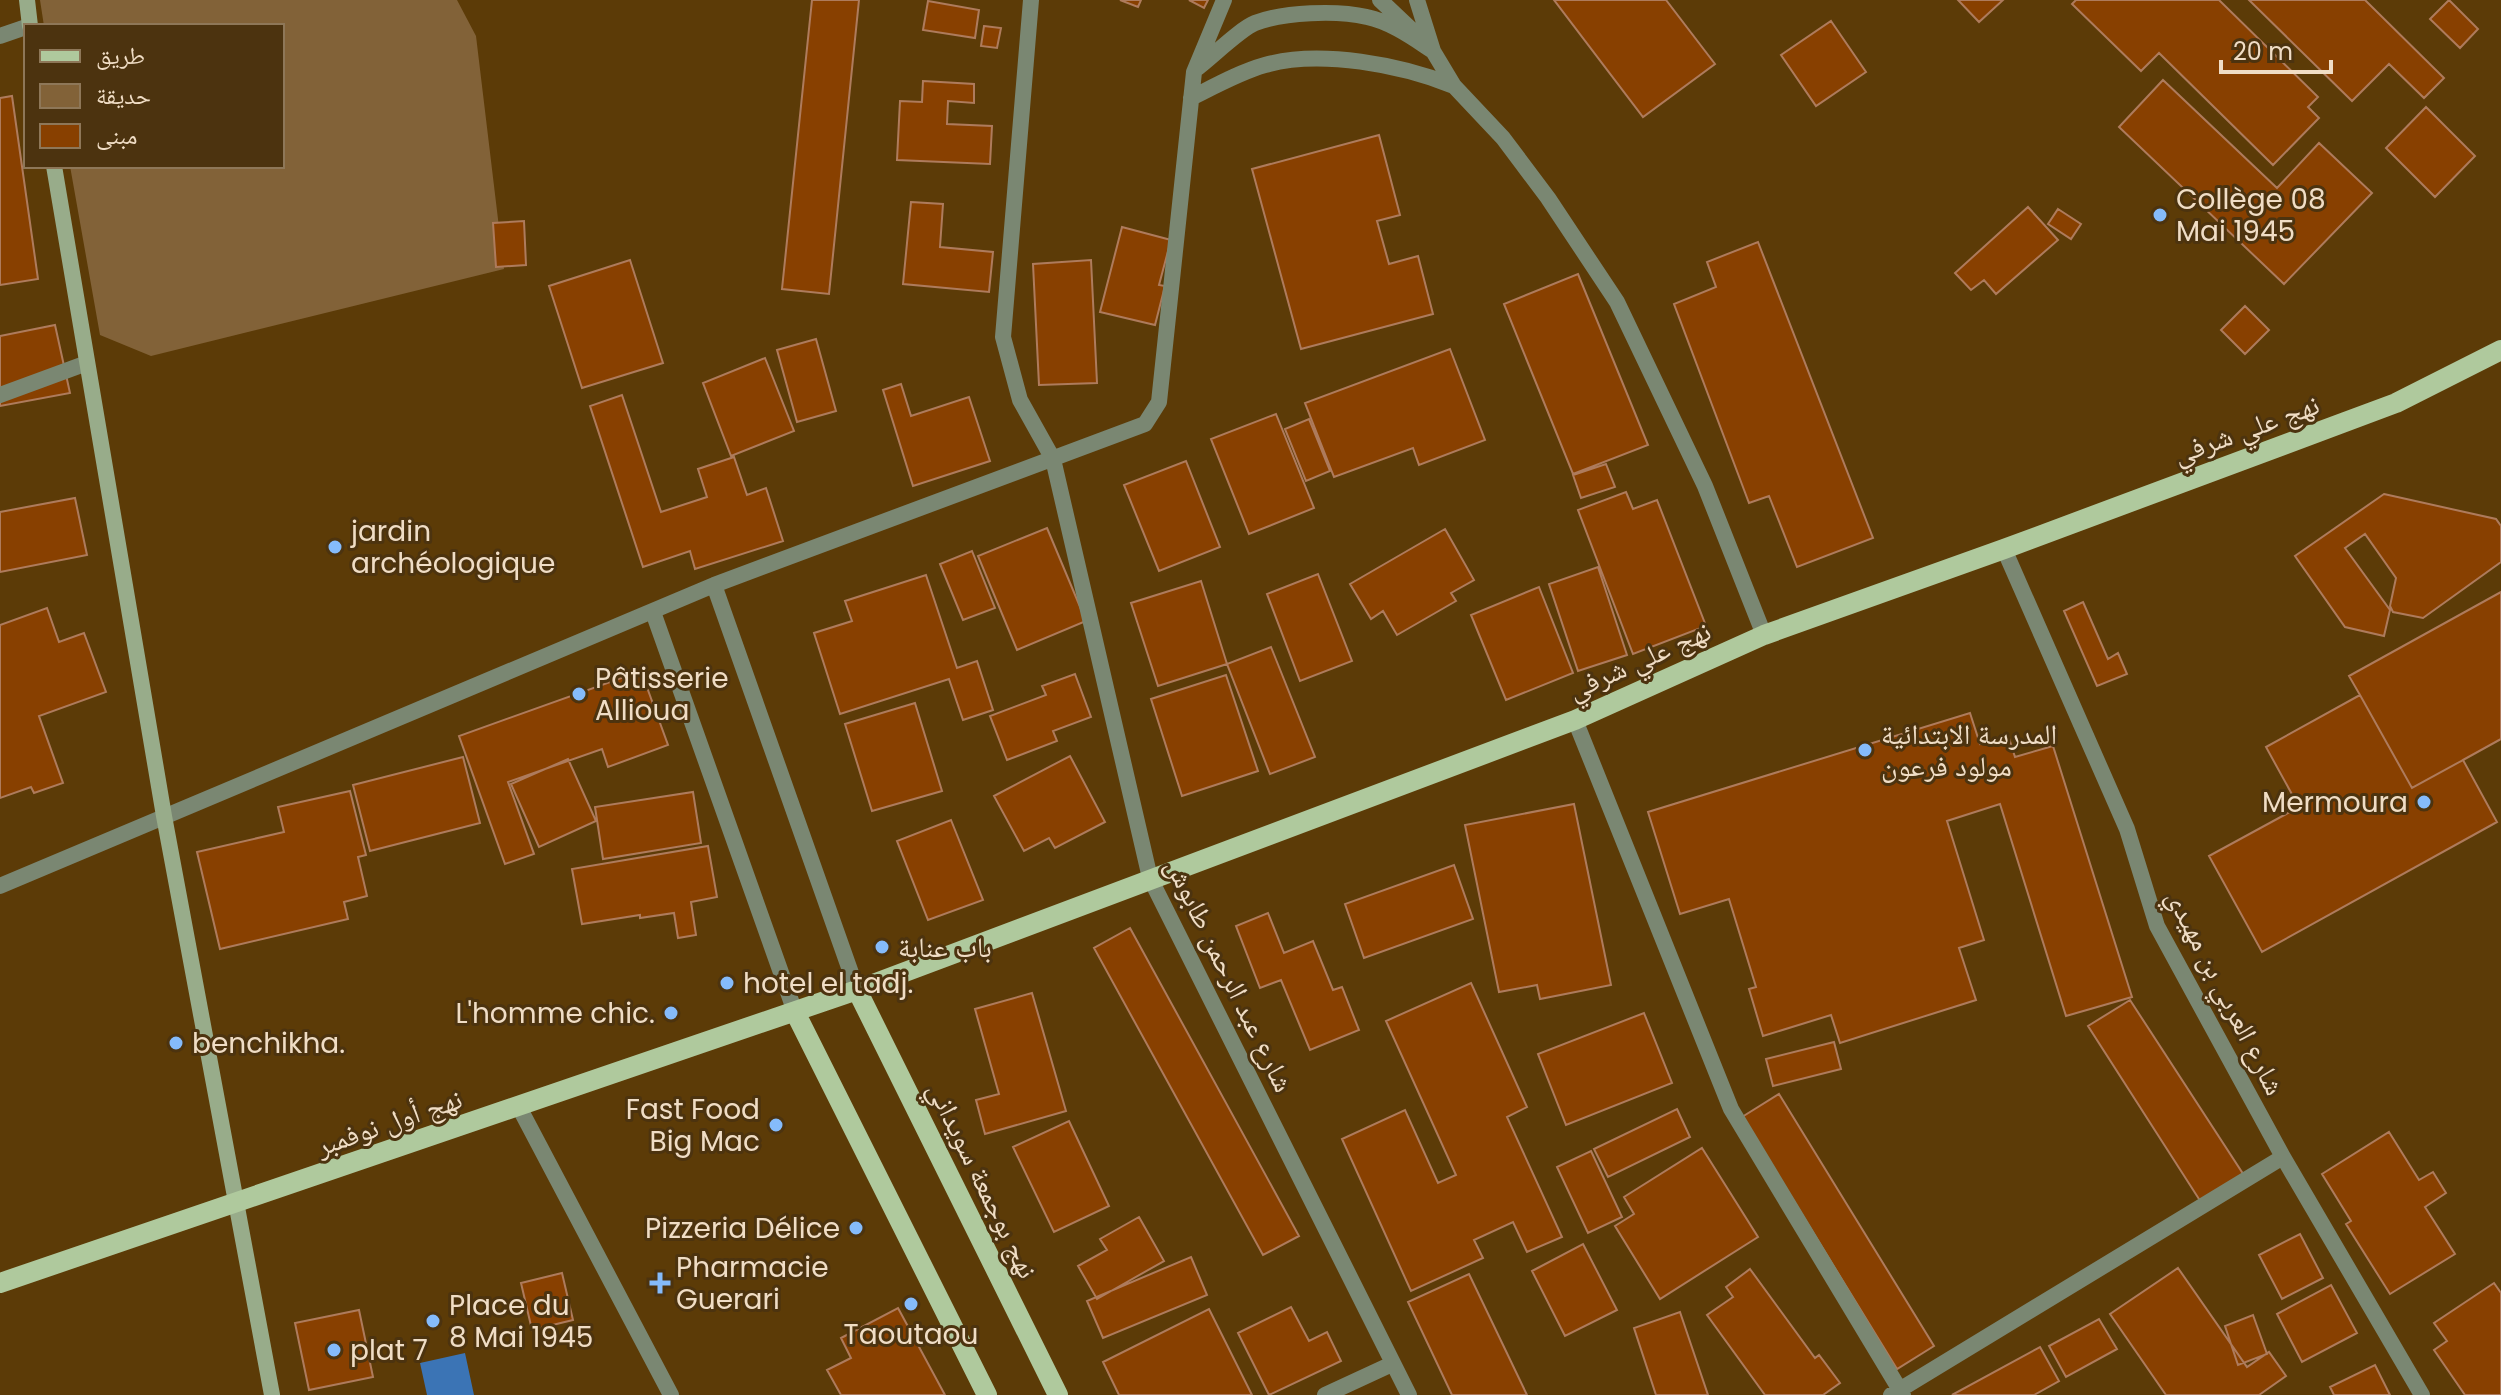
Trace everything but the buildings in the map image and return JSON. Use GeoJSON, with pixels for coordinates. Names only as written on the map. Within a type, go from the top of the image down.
{"type":"FeatureCollection","features":[{"type":"Feature","properties":{"kind":"main road"},"geometry":{"type":"LineString","coordinates":[[27,0],[28,24]]}},
{"type":"Feature","properties":{"kind":"main road"},"geometry":{"type":"LineString","coordinates":[[54,168],[164,816],[272,1395]]}},
{"type":"Feature","properties":{"kind":"main road","name":"نهج علي شرفي"},"geometry":{"type":"LineString","coordinates":[[795,1012],[1575,720],[1764,635],[2396,403],[2501,350]]}},
{"type":"Feature","properties":{"kind":"main road","name":"نهج بوجمعة سويداني"},"geometry":{"type":"LineString","coordinates":[[857,990],[1058,1395]]}},
{"type":"Feature","properties":{"kind":"main road"},"geometry":{"type":"LineString","coordinates":[[795,1012],[987,1395]]}},
{"type":"Feature","properties":{"kind":"main road","name":"نهج أول نوفمبر"},"geometry":{"type":"LineString","coordinates":[[0,1283],[795,1012]]}},
{"type":"Feature","properties":{"kind":"street","name":"شارع عبد الرحمن طابوش"},"geometry":{"type":"LineString","coordinates":[[1031,0],[1003,337],[1020,400],[1053,459],[1150,878],[1409,1395]]}},
{"type":"Feature","properties":{"kind":"street"},"geometry":{"type":"LineString","coordinates":[[0,886],[714,585],[1145,424],[1159,402],[1194,72],[1224,0]]}},
{"type":"Feature","properties":{"kind":"street"},"geometry":{"type":"LineString","coordinates":[[1380,0],[1433,51]]}},
{"type":"Feature","properties":{"kind":"street"},"geometry":{"type":"LineString","coordinates":[[1417,0],[1433,51],[1454,86],[1503,138],[1617,302],[1705,486],[1764,635]]}},
{"type":"Feature","properties":{"kind":"street"},"geometry":{"type":"LineString","coordinates":[[1194,72],[1254,24],[1322,13],[1367,17],[1397,29],[1433,51]]}},
{"type":"Feature","properties":{"kind":"street"},"geometry":{"type":"LineString","coordinates":[[0,36],[24,27]]}},
{"type":"Feature","properties":{"kind":"street"},"geometry":{"type":"LineString","coordinates":[[1191,98],[1266,65],[1314,57],[1416,71],[1454,86]]}},
{"type":"Feature","properties":{"kind":"street"},"geometry":{"type":"LineString","coordinates":[[0,395],[87,363]]}},
{"type":"Feature","properties":{"kind":"street","name":"شارع العربي بن مهيدي"},"geometry":{"type":"LineString","coordinates":[[2004,549],[2127,829],[2157,926],[2283,1157],[2422,1395]]}},
{"type":"Feature","properties":{"kind":"street"},"geometry":{"type":"LineString","coordinates":[[714,585],[857,990]]}},
{"type":"Feature","properties":{"kind":"street"},"geometry":{"type":"LineString","coordinates":[[653,612],[795,1012]]}},
{"type":"Feature","properties":{"kind":"street"},"geometry":{"type":"LineString","coordinates":[[1575,720],[1731,1109],[1898,1393],[2283,1157]]}},
{"type":"Feature","properties":{"kind":"street"},"geometry":{"type":"LineString","coordinates":[[519,1107],[671,1395]]}},
{"type":"Feature","properties":{"kind":"street"},"geometry":{"type":"LineString","coordinates":[[1325,1395],[1392,1364]]}},
{"type":"Feature","properties":{"kind":"green space"},"geometry":{"type":"Polygon","coordinates":[[[40,0],[457,0],[476,36],[504,269],[151,356],[100,335],[70,168],[284,168],[284,24],[44,24],[40,0]]]}},
{"type":"Feature","properties":{"kind":"water"},"geometry":{"type":"Polygon","coordinates":[[[465,1353],[474,1395],[427,1395],[420,1363],[465,1353]]]}},
{"type":"Feature","properties":{"kind":"place","name":"Collège 08 Mai 1945"},"geometry":{"type":"Point","coordinates":[2160,215]}},
{"type":"Feature","properties":{"kind":"place","name":"jardin archéologique"},"geometry":{"type":"Point","coordinates":[335,547]}},
{"type":"Feature","properties":{"kind":"place","name":"Pâtisserie Allioua"},"geometry":{"type":"Point","coordinates":[579,694]}},
{"type":"Feature","properties":{"kind":"place","name":"المدرسة الابتدائية مولود فرعون"},"geometry":{"type":"Point","coordinates":[1865,750]}},
{"type":"Feature","properties":{"kind":"place","name":"Mermoura"},"geometry":{"type":"Point","coordinates":[2424,802]}},
{"type":"Feature","properties":{"kind":"place","name":"باب عنابة"},"geometry":{"type":"Point","coordinates":[882,947]}},
{"type":"Feature","properties":{"kind":"place","name":"hotel el tadj."},"geometry":{"type":"Point","coordinates":[727,983]}},
{"type":"Feature","properties":{"kind":"place","name":"L'homme chic."},"geometry":{"type":"Point","coordinates":[671,1013]}},
{"type":"Feature","properties":{"kind":"place","name":"benchikha."},"geometry":{"type":"Point","coordinates":[176,1043]}},
{"type":"Feature","properties":{"kind":"place","name":"Fast Food Big Mac"},"geometry":{"type":"Point","coordinates":[776,1125]}},
{"type":"Feature","properties":{"kind":"place","name":"Pizzeria Délice"},"geometry":{"type":"Point","coordinates":[856,1228]}},
{"type":"Feature","properties":{"kind":"place","name":"Pharmacie Guerari"},"geometry":{"type":"Point","coordinates":[660,1283]}},
{"type":"Feature","properties":{"kind":"place","name":"Taoutaou"},"geometry":{"type":"Point","coordinates":[911,1304]}},
{"type":"Feature","properties":{"kind":"place","name":"Place du 8 Mai 1945"},"geometry":{"type":"Point","coordinates":[433,1321]}},
{"type":"Feature","properties":{"kind":"place","name":"plat 7"},"geometry":{"type":"Point","coordinates":[334,1350]}}]}
